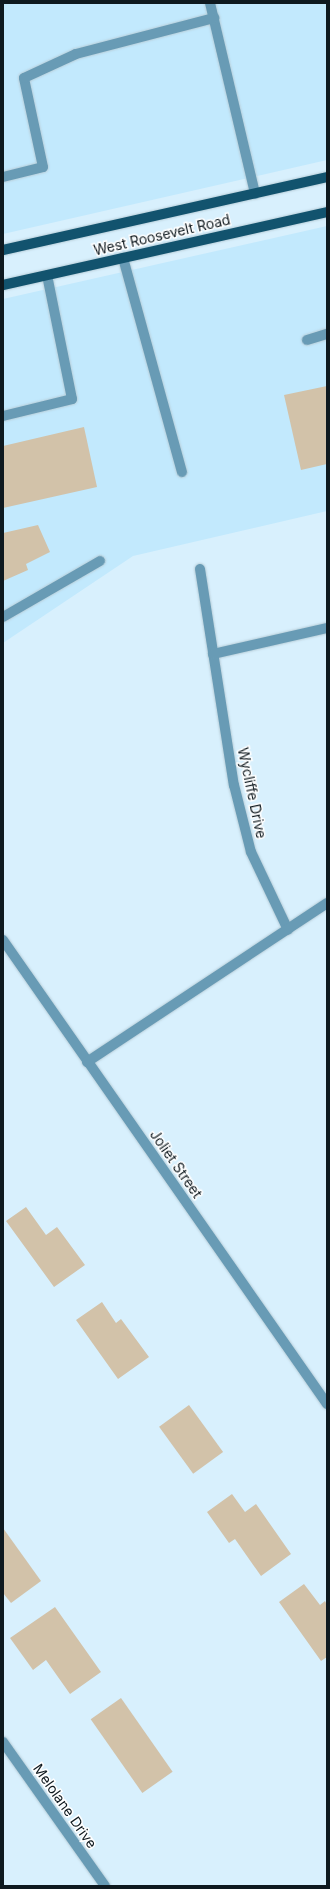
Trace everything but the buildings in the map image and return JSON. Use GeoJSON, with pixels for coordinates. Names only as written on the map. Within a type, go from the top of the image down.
{"type":"FeatureCollection","features":[{"type":"Feature","properties":{"kind":"main road","name":"West Roosevelt Road"},"geometry":{"type":"LineString","coordinates":[[3,250],[327,177]]}},
{"type":"Feature","properties":{"kind":"main road","name":"West Roosevelt Road"},"geometry":{"type":"LineString","coordinates":[[3,285],[327,212]]}},
{"type":"Feature","properties":{"kind":"street"},"geometry":{"type":"LineString","coordinates":[[210,3],[255,194]]}},
{"type":"Feature","properties":{"kind":"street"},"geometry":{"type":"LineString","coordinates":[[3,177],[43,167],[24,78],[76,54],[214,18]]}},
{"type":"Feature","properties":{"kind":"street"},"geometry":{"type":"LineString","coordinates":[[123,258],[182,472]]}},
{"type":"Feature","properties":{"kind":"street"},"geometry":{"type":"LineString","coordinates":[[3,416],[72,399],[47,275]]}},
{"type":"Feature","properties":{"kind":"street"},"geometry":{"type":"LineString","coordinates":[[307,340],[327,334]]}},
{"type":"Feature","properties":{"kind":"street"},"geometry":{"type":"LineString","coordinates":[[3,616],[100,561]]}},
{"type":"Feature","properties":{"kind":"street","name":"Wycliffe Drive"},"geometry":{"type":"LineString","coordinates":[[200,569],[234,785],[251,852],[288,930]]}},
{"type":"Feature","properties":{"kind":"street"},"geometry":{"type":"LineString","coordinates":[[213,654],[327,628]]}},
{"type":"Feature","properties":{"kind":"street"},"geometry":{"type":"LineString","coordinates":[[88,1062],[327,903]]}},
{"type":"Feature","properties":{"kind":"street","name":"Joliet Street"},"geometry":{"type":"LineString","coordinates":[[3,940],[327,1404]]}},
{"type":"Feature","properties":{"kind":"street","name":"Melolane Drive"},"geometry":{"type":"LineString","coordinates":[[3,1742],[105,1886]]}},
{"type":"Feature","properties":{"kind":"shaded area"},"geometry":{"type":"Polygon","coordinates":[[[3,3],[327,3],[327,160],[3,234],[3,3]]]}},
{"type":"Feature","properties":{"kind":"shaded area"},"geometry":{"type":"Polygon","coordinates":[[[327,226],[327,511],[133,556],[3,643],[3,299],[327,226]]]}}]}
